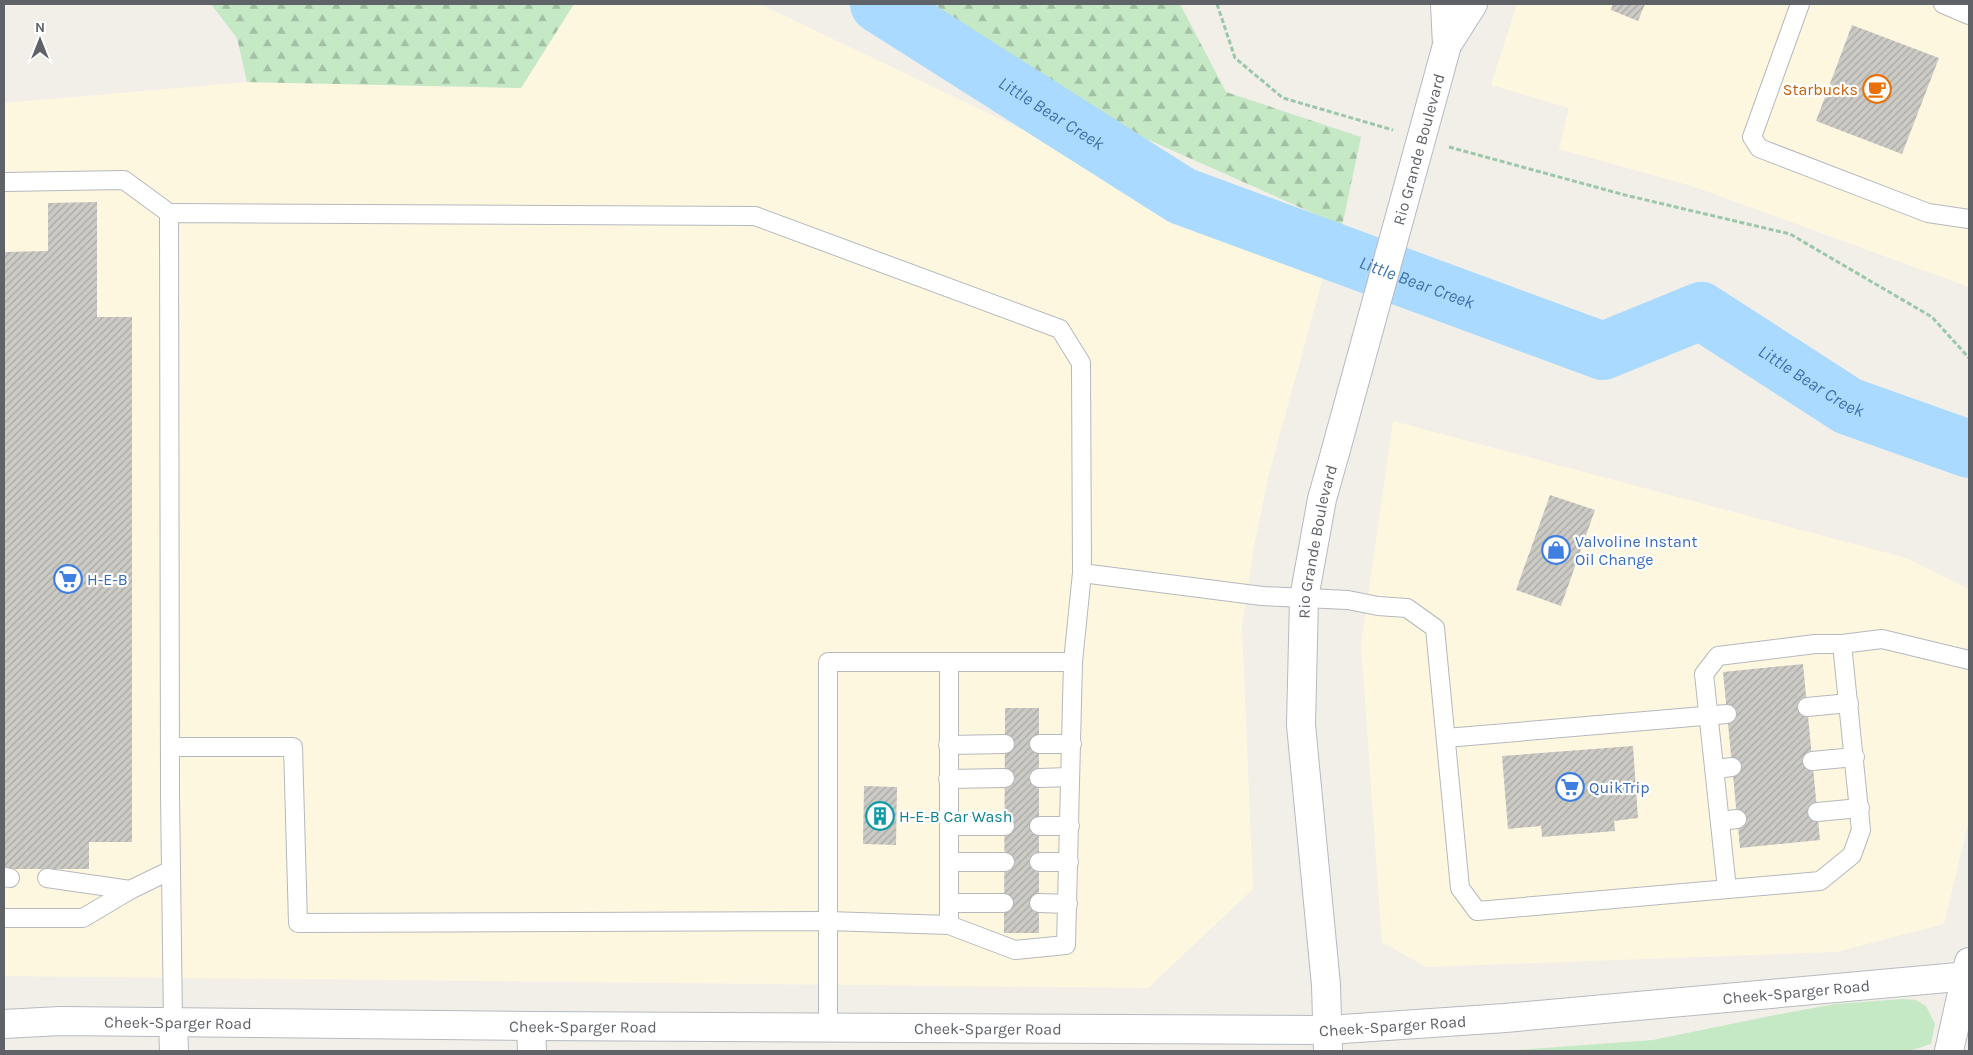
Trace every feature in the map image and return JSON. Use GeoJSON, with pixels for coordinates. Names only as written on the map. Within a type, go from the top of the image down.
{"type":"FeatureCollection","features":[{"type":"Feature","properties":{"kind":"main road","name":"Rio Grande Boulevard"},"geometry":{"type":"LineString","coordinates":[[1445,4],[1447,45]]}},
{"type":"Feature","properties":{"kind":"main road","name":"Rio Grande Boulevard"},"geometry":{"type":"LineString","coordinates":[[1328,1041],[1326,985],[1301,725],[1304,598],[1322,499],[1447,45],[1473,4]]}},
{"type":"Feature","properties":{"kind":"main road","name":"Cheek-Sparger Road"},"geometry":{"type":"LineString","coordinates":[[4,1024],[60,1021],[173,1023],[531,1039],[828,1027],[1328,1041],[1505,1018],[1968,972]]}},
{"type":"Feature","properties":{"kind":"main road"},"geometry":{"type":"LineString","coordinates":[[1949,1051],[1968,972]]}},
{"type":"Feature","properties":{"kind":"main road"},"geometry":{"type":"LineString","coordinates":[[173,1023],[174,1051]]}},
{"type":"Feature","properties":{"kind":"lane"},"geometry":{"type":"LineString","coordinates":[[1800,4],[1752,137],[1759,148],[1928,213],[1969,219]]}},
{"type":"Feature","properties":{"kind":"lane"},"geometry":{"type":"LineString","coordinates":[[1943,4],[1969,15]]}},
{"type":"Feature","properties":{"kind":"lane"},"geometry":{"type":"LineString","coordinates":[[4,182],[124,180],[169,213],[754,216],[1060,329],[1080,364],[1082,573],[1073,662],[1066,945],[1014,950],[948,925],[828,921],[298,923],[293,747],[170,747]]}},
{"type":"Feature","properties":{"kind":"lane"},"geometry":{"type":"LineString","coordinates":[[169,213],[170,747],[173,1023]]}},
{"type":"Feature","properties":{"kind":"lane"},"geometry":{"type":"LineString","coordinates":[[1082,573],[1262,596],[1348,600],[1378,606],[1406,608],[1435,628],[1460,888],[1477,912],[1820,881],[1852,855],[1861,830],[1842,644]]}},
{"type":"Feature","properties":{"kind":"lane"},"geometry":{"type":"LineString","coordinates":[[1727,889],[1729,820],[1723,768],[1709,716],[1704,674],[1718,656],[1815,644],[1842,644],[1882,639],[1969,660]]}},
{"type":"Feature","properties":{"kind":"lane"},"geometry":{"type":"LineString","coordinates":[[828,1027],[828,662],[1073,662]]}},
{"type":"Feature","properties":{"kind":"lane"},"geometry":{"type":"LineString","coordinates":[[948,925],[949,662]]}},
{"type":"Feature","properties":{"kind":"lane"},"geometry":{"type":"LineString","coordinates":[[1807,707],[1849,703]]}},
{"type":"Feature","properties":{"kind":"lane"},"geometry":{"type":"LineString","coordinates":[[1446,738],[1727,714]]}},
{"type":"Feature","properties":{"kind":"lane"},"geometry":{"type":"LineString","coordinates":[[948,745],[1005,744]]}},
{"type":"Feature","properties":{"kind":"lane"},"geometry":{"type":"LineString","coordinates":[[1040,744],[1072,744]]}},
{"type":"Feature","properties":{"kind":"lane"},"geometry":{"type":"LineString","coordinates":[[1812,761],[1855,757]]}},
{"type":"Feature","properties":{"kind":"lane"},"geometry":{"type":"LineString","coordinates":[[1040,778],[1070,777]]}},
{"type":"Feature","properties":{"kind":"lane"},"geometry":{"type":"LineString","coordinates":[[948,779],[1005,778]]}},
{"type":"Feature","properties":{"kind":"lane"},"geometry":{"type":"LineString","coordinates":[[1817,812],[1860,808]]}},
{"type":"Feature","properties":{"kind":"lane"},"geometry":{"type":"LineString","coordinates":[[948,826],[1005,826]]}},
{"type":"Feature","properties":{"kind":"lane"},"geometry":{"type":"LineString","coordinates":[[1039,826],[1070,826]]}},
{"type":"Feature","properties":{"kind":"lane"},"geometry":{"type":"LineString","coordinates":[[948,862],[1005,862]]}},
{"type":"Feature","properties":{"kind":"lane"},"geometry":{"type":"LineString","coordinates":[[1039,862],[1069,862]]}},
{"type":"Feature","properties":{"kind":"lane"},"geometry":{"type":"LineString","coordinates":[[4,918],[83,918],[130,890],[171,870]]}},
{"type":"Feature","properties":{"kind":"lane"},"geometry":{"type":"LineString","coordinates":[[47,878],[130,890]]}},
{"type":"Feature","properties":{"kind":"lane"},"geometry":{"type":"LineString","coordinates":[[948,903],[1004,903]]}},
{"type":"Feature","properties":{"kind":"lane"},"geometry":{"type":"LineString","coordinates":[[1039,903],[1068,904]]}},
{"type":"Feature","properties":{"kind":"path"},"geometry":{"type":"LineString","coordinates":[[1217,4],[1235,58],[1283,98],[1396,131]]}},
{"type":"Feature","properties":{"kind":"path"},"geometry":{"type":"LineString","coordinates":[[1444,145],[1626,195],[1790,234],[1932,317],[1969,358]]}},
{"type":"Feature","properties":{"kind":"shaded area"},"geometry":{"type":"Polygon","coordinates":[[[574,4],[760,4],[1324,274],[1269,474],[1253,552],[1242,626],[1253,889],[1148,988],[4,976],[4,103],[247,82],[521,88],[574,4]]]}},
{"type":"Feature","properties":{"kind":"shaded area"},"geometry":{"type":"Polygon","coordinates":[[[1517,4],[1969,4],[1969,287],[1692,186],[1559,149],[1569,108],[1491,85],[1517,4]]]}},
{"type":"Feature","properties":{"kind":"shaded area"},"geometry":{"type":"Polygon","coordinates":[[[1393,421],[1906,558],[1969,589],[1969,820],[1944,924],[1836,952],[1426,967],[1382,942],[1361,644],[1393,421]]]}},
{"type":"Feature","properties":{"kind":"green space"},"geometry":{"type":"Polygon","coordinates":[[[211,4],[574,4],[521,88],[247,82],[237,38],[211,4]]]}},
{"type":"Feature","properties":{"kind":"green space"},"geometry":{"type":"Polygon","coordinates":[[[919,4],[1180,4],[1226,92],[1361,137],[1342,226],[1122,128],[919,4]]]}},
{"type":"Feature","properties":{"kind":"green space"},"geometry":{"type":"Polygon","coordinates":[[[1902,999],[1916,1000],[1926,1006],[1935,1024],[1931,1044],[1909,1051],[1503,1051],[1653,1040],[1835,1004],[1902,999]]]}},
{"type":"Feature","properties":{"kind":"building"},"geometry":{"type":"Polygon","coordinates":[[[1613,4],[1645,4],[1638,21],[1611,10],[1613,4]]]}},
{"type":"Feature","properties":{"kind":"building","name":"Starbucks"},"geometry":{"type":"Polygon","coordinates":[[[1852,25],[1939,58],[1902,154],[1816,121],[1852,25]]]}},
{"type":"Feature","properties":{"kind":"building","name":"H-E-B"},"geometry":{"type":"Polygon","coordinates":[[[97,202],[97,317],[132,317],[132,842],[89,842],[89,869],[4,869],[4,252],[48,251],[48,203],[97,202]]]}},
{"type":"Feature","properties":{"kind":"building","name":"Valvoline Instant Oil Change"},"geometry":{"type":"Polygon","coordinates":[[[1550,495],[1595,510],[1561,606],[1516,590],[1550,495]]]}},
{"type":"Feature","properties":{"kind":"building"},"geometry":{"type":"Polygon","coordinates":[[[1803,664],[1820,840],[1740,848],[1723,672],[1803,664]]]}},
{"type":"Feature","properties":{"kind":"building"},"geometry":{"type":"Polygon","coordinates":[[[1005,708],[1039,708],[1039,933],[1004,933],[1005,708]]]}},
{"type":"Feature","properties":{"kind":"building","name":"QuikTrip"},"geometry":{"type":"Polygon","coordinates":[[[1633,746],[1638,818],[1614,821],[1615,831],[1542,837],[1541,826],[1508,829],[1502,756],[1633,746]]]}},
{"type":"Feature","properties":{"kind":"building","name":"H-E-B Car Wash"},"geometry":{"type":"Polygon","coordinates":[[[864,786],[897,787],[896,845],[863,844],[864,786]]]}},
{"type":"Feature","properties":{"kind":"waterway","name":"Little Bear Creek"},"geometry":{"type":"LineString","coordinates":[[879,4],[1182,196],[1603,351],[1701,311],[1848,406],[1969,449]]}},
{"type":"Feature","properties":{"kind":"place","name":"Starbucks"},"geometry":{"type":"Point","coordinates":[1877,89]}},
{"type":"Feature","properties":{"kind":"place","name":"Valvoline Instant Oil Change"},"geometry":{"type":"Point","coordinates":[1556,550]}},
{"type":"Feature","properties":{"kind":"place","name":"H-E-B"},"geometry":{"type":"Point","coordinates":[68,579]}},
{"type":"Feature","properties":{"kind":"place","name":"QuikTrip"},"geometry":{"type":"Point","coordinates":[1570,787]}},
{"type":"Feature","properties":{"kind":"place","name":"H-E-B Car Wash"},"geometry":{"type":"Point","coordinates":[880,816]}}]}
